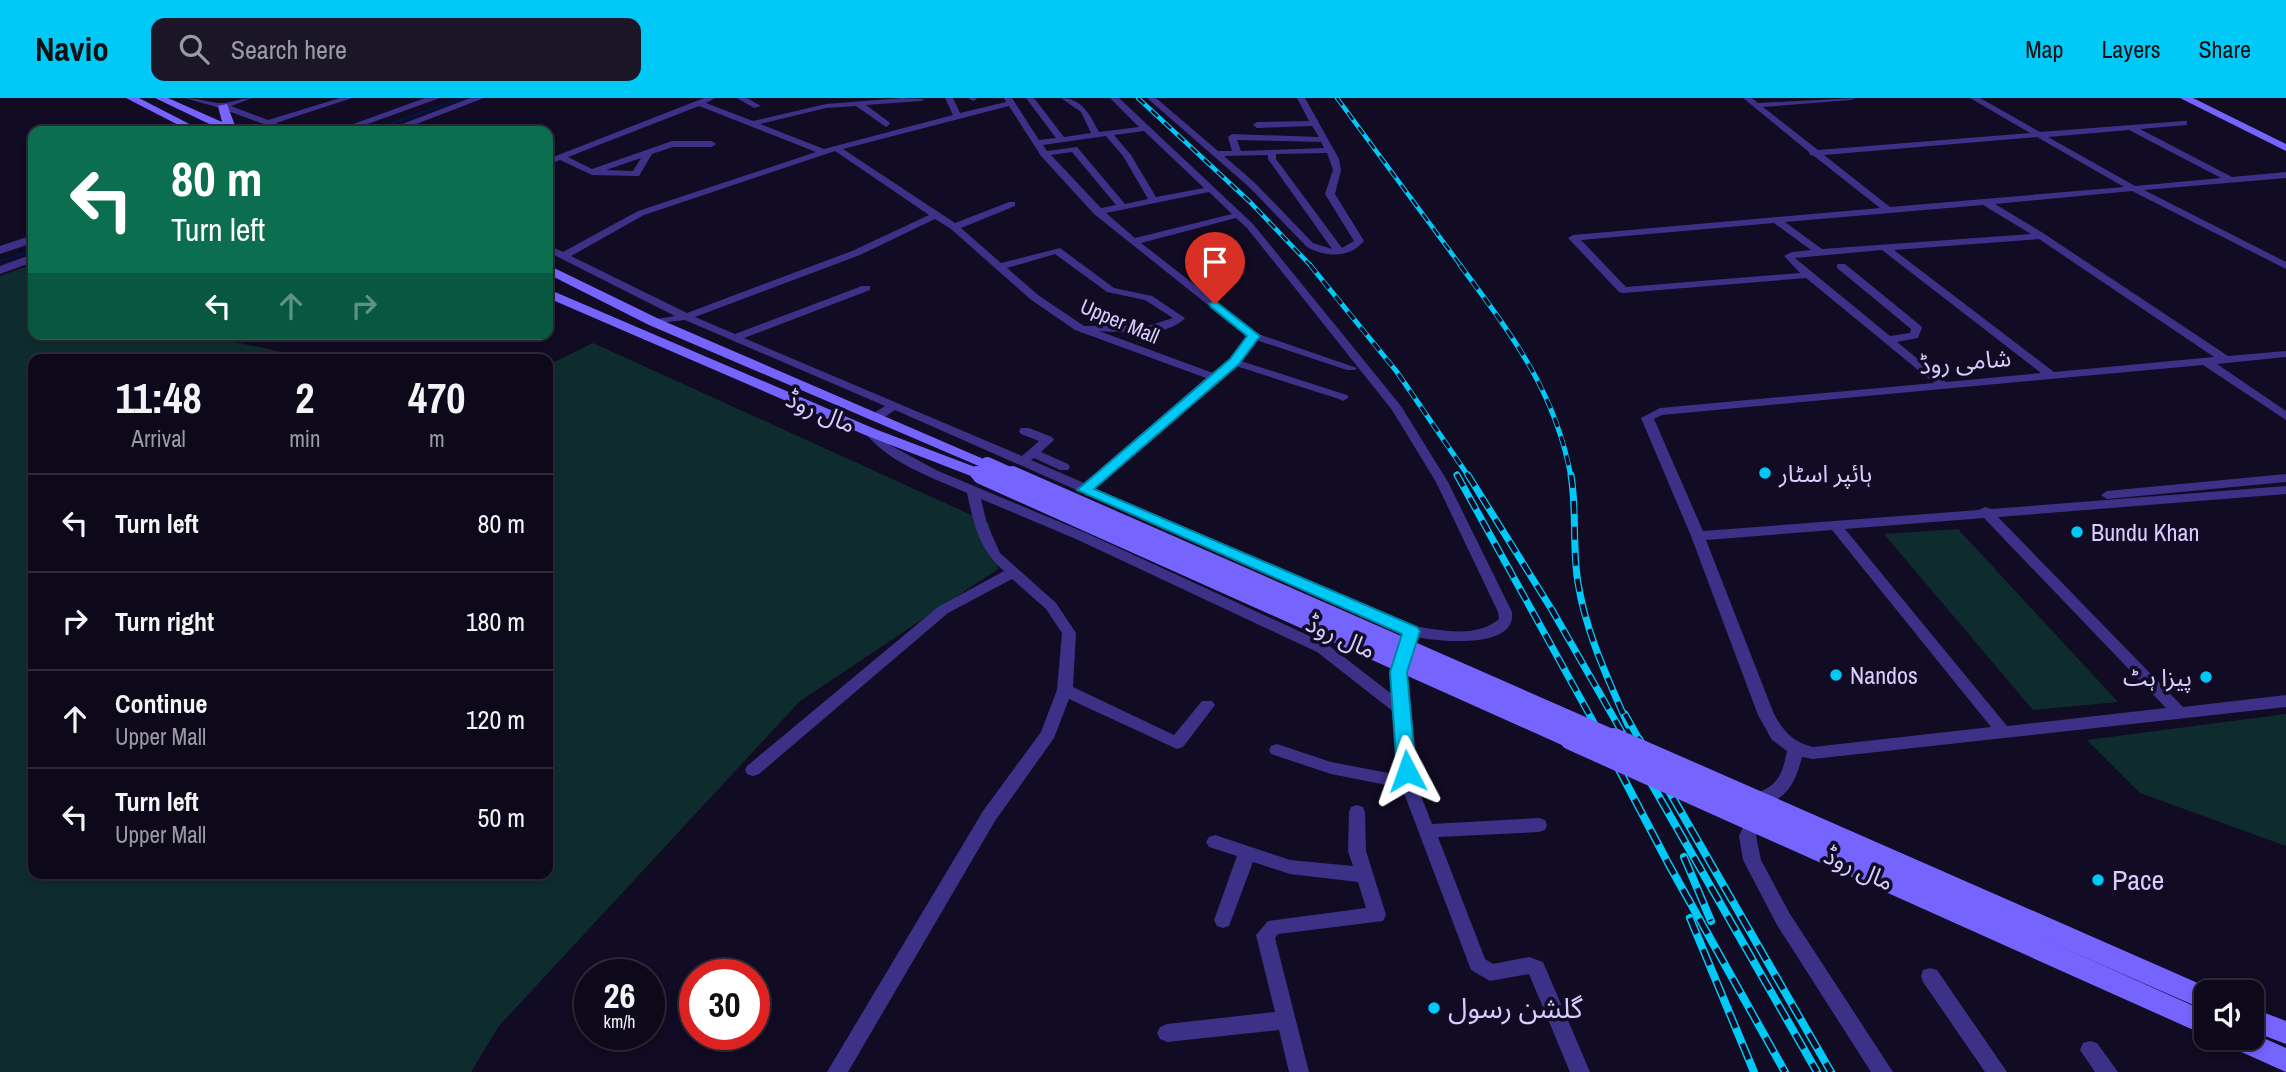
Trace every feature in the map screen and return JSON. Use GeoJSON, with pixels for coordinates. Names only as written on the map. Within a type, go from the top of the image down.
{"type":"FeatureCollection","features":[{"type":"Feature","properties":{"kind":"main road"},"geometry":{"type":"LineString","coordinates":[[131,98],[188,126]]}},
{"type":"Feature","properties":{"kind":"main road"},"geometry":{"type":"LineString","coordinates":[[2185,98],[2286,149]]}},
{"type":"Feature","properties":{"kind":"main road"},"geometry":{"type":"LineString","coordinates":[[2196,98],[2286,142]]}},
{"type":"Feature","properties":{"kind":"main road"},"geometry":{"type":"LineString","coordinates":[[162,99],[201,102]]}},
{"type":"Feature","properties":{"kind":"main road"},"geometry":{"type":"LineString","coordinates":[[162,99],[220,126]]}},
{"type":"Feature","properties":{"kind":"main road"},"geometry":{"type":"LineString","coordinates":[[223,106],[229,126]]}},
{"type":"Feature","properties":{"kind":"main road","name":"مال روڈ"},"geometry":{"type":"LineString","coordinates":[[553,272],[654,322],[876,417],[979,476],[2194,1018]]}},
{"type":"Feature","properties":{"kind":"main road","name":"مال روڈ"},"geometry":{"type":"LineString","coordinates":[[553,295],[2194,993]]}},
{"type":"Feature","properties":{"kind":"main road"},"geometry":{"type":"LineString","coordinates":[[2264,1023],[2286,1033]]}},
{"type":"Feature","properties":{"kind":"main road"},"geometry":{"type":"LineString","coordinates":[[2264,1050],[2286,1060]]}},
{"type":"Feature","properties":{"kind":"street"},"geometry":{"type":"LineString","coordinates":[[189,98],[223,106],[276,126]]}},
{"type":"Feature","properties":{"kind":"street"},"geometry":{"type":"LineString","coordinates":[[223,106],[248,98]]}},
{"type":"Feature","properties":{"kind":"street"},"geometry":{"type":"LineString","coordinates":[[268,123],[348,98]]}},
{"type":"Feature","properties":{"kind":"street"},"geometry":{"type":"LineString","coordinates":[[353,126],[435,98]]}},
{"type":"Feature","properties":{"kind":"street"},"geometry":{"type":"LineString","coordinates":[[403,126],[479,98]]}},
{"type":"Feature","properties":{"kind":"street"},"geometry":{"type":"LineString","coordinates":[[553,160],[711,98]]}},
{"type":"Feature","properties":{"kind":"street"},"geometry":{"type":"LineString","coordinates":[[741,98],[757,106]]}},
{"type":"Feature","properties":{"kind":"street"},"geometry":{"type":"LineString","coordinates":[[755,124],[846,101],[857,103],[921,98],[934,120]]}},
{"type":"Feature","properties":{"kind":"street"},"geometry":{"type":"LineString","coordinates":[[949,98],[957,115]]}},
{"type":"Feature","properties":{"kind":"street"},"geometry":{"type":"LineString","coordinates":[[1030,98],[1062,140]]}},
{"type":"Feature","properties":{"kind":"street"},"geometry":{"type":"LineString","coordinates":[[1065,98],[1084,111],[1096,135]]}},
{"type":"Feature","properties":{"kind":"street"},"geometry":{"type":"LineString","coordinates":[[553,250],[686,317],[1027,458],[1084,490],[1412,631],[1468,636],[1498,630],[1506,621],[1505,612],[1442,482],[1397,410],[1250,226],[1114,98]]}},
{"type":"Feature","properties":{"kind":"street"},"geometry":{"type":"LineString","coordinates":[[1151,98],[1216,154],[1310,245],[1321,252],[1354,247],[1359,241],[1330,194],[1337,170],[1330,150],[1301,98]]}},
{"type":"Feature","properties":{"kind":"street"},"geometry":{"type":"LineString","coordinates":[[1747,98],[1887,209]]}},
{"type":"Feature","properties":{"kind":"street"},"geometry":{"type":"LineString","coordinates":[[1757,105],[1851,98]]}},
{"type":"Feature","properties":{"kind":"street"},"geometry":{"type":"LineString","coordinates":[[1974,98],[2133,188],[2286,265]]}},
{"type":"Feature","properties":{"kind":"street"},"geometry":{"type":"LineString","coordinates":[[565,255],[641,214],[836,148],[1009,101],[1044,154],[1076,193],[1254,336],[1351,368]]}},
{"type":"Feature","properties":{"kind":"street"},"geometry":{"type":"LineString","coordinates":[[699,103],[824,152]]}},
{"type":"Feature","properties":{"kind":"street"},"geometry":{"type":"LineString","coordinates":[[857,103],[886,124]]}},
{"type":"Feature","properties":{"kind":"street"},"geometry":{"type":"LineString","coordinates":[[1257,125],[1315,123]]}},
{"type":"Feature","properties":{"kind":"street"},"geometry":{"type":"LineString","coordinates":[[1813,153],[2184,123]]}},
{"type":"Feature","properties":{"kind":"street"},"geometry":{"type":"LineString","coordinates":[[1244,124],[1251,138]]}},
{"type":"Feature","properties":{"kind":"street"},"geometry":{"type":"LineString","coordinates":[[2130,127],[2229,179]]}},
{"type":"Feature","properties":{"kind":"street"},"geometry":{"type":"LineString","coordinates":[[1038,143],[1147,128]]}},
{"type":"Feature","properties":{"kind":"street"},"geometry":{"type":"LineString","coordinates":[[1108,133],[1127,155],[1153,200]]}},
{"type":"Feature","properties":{"kind":"street"},"geometry":{"type":"LineString","coordinates":[[1237,152],[1233,137],[1325,140]]}},
{"type":"Feature","properties":{"kind":"street"},"geometry":{"type":"LineString","coordinates":[[592,172],[672,144],[712,144]]}},
{"type":"Feature","properties":{"kind":"street","name":"Upper Mall"},"geometry":{"type":"LineString","coordinates":[[836,148],[954,227],[999,267],[1079,328],[1214,377]]}},
{"type":"Feature","properties":{"kind":"street"},"geometry":{"type":"LineString","coordinates":[[1044,154],[1074,149],[1122,206]]}},
{"type":"Feature","properties":{"kind":"street"},"geometry":{"type":"LineString","coordinates":[[1216,154],[1330,150]]}},
{"type":"Feature","properties":{"kind":"street"},"geometry":{"type":"LineString","coordinates":[[1272,151],[1272,159],[1339,251]]}},
{"type":"Feature","properties":{"kind":"street"},"geometry":{"type":"LineString","coordinates":[[560,157],[592,172],[636,174],[648,153]]}},
{"type":"Feature","properties":{"kind":"street"},"geometry":{"type":"LineString","coordinates":[[1807,275],[1623,290],[1573,238],[2286,175]]}},
{"type":"Feature","properties":{"kind":"street"},"geometry":{"type":"LineString","coordinates":[[1097,212],[1211,189]]}},
{"type":"Feature","properties":{"kind":"street"},"geometry":{"type":"LineString","coordinates":[[1984,201],[2226,360]]}},
{"type":"Feature","properties":{"kind":"street"},"geometry":{"type":"LineString","coordinates":[[954,227],[1012,204]]}},
{"type":"Feature","properties":{"kind":"street"},"geometry":{"type":"LineString","coordinates":[[654,322],[686,317],[856,253],[936,215]]}},
{"type":"Feature","properties":{"kind":"street"},"geometry":{"type":"LineString","coordinates":[[1136,241],[1238,215]]}},
{"type":"Feature","properties":{"kind":"street"},"geometry":{"type":"LineString","coordinates":[[1775,219],[1820,252]]}},
{"type":"Feature","properties":{"kind":"street"},"geometry":{"type":"LineString","coordinates":[[1943,385],[1807,275],[1789,256],[2041,236]]}},
{"type":"Feature","properties":{"kind":"street"},"geometry":{"type":"LineString","coordinates":[[2,247],[28,240]]}},
{"type":"Feature","properties":{"kind":"street"},"geometry":{"type":"LineString","coordinates":[[1045,240],[1111,290],[1148,298],[1180,318],[1176,322],[1149,328],[1079,328]]}},
{"type":"Feature","properties":{"kind":"street"},"geometry":{"type":"LineString","coordinates":[[1884,247],[2052,376]]}},
{"type":"Feature","properties":{"kind":"street"},"geometry":{"type":"LineString","coordinates":[[999,267],[1057,250]]}},
{"type":"Feature","properties":{"kind":"street"},"geometry":{"type":"LineString","coordinates":[[0,270],[28,260]]}},
{"type":"Feature","properties":{"kind":"street"},"geometry":{"type":"LineString","coordinates":[[1841,266],[1917,328],[1914,336],[1887,340]]}},
{"type":"Feature","properties":{"kind":"street"},"geometry":{"type":"LineString","coordinates":[[736,337],[866,288]]}},
{"type":"Feature","properties":{"kind":"street"},"geometry":{"type":"LineString","coordinates":[[677,331],[686,317]]}},
{"type":"Feature","properties":{"kind":"street"},"geometry":{"type":"LineString","coordinates":[[1084,490],[1234,362],[1254,336]]}},
{"type":"Feature","properties":{"kind":"street","name":"شامی روڈ"},"geometry":{"type":"LineString","coordinates":[[1698,536],[1647,422],[1649,416],[1660,412],[2286,354]]}},
{"type":"Feature","properties":{"kind":"street"},"geometry":{"type":"LineString","coordinates":[[2205,361],[2286,416]]}},
{"type":"Feature","properties":{"kind":"street"},"geometry":{"type":"LineString","coordinates":[[1234,362],[1343,397]]}},
{"type":"Feature","properties":{"kind":"street"},"geometry":{"type":"LineString","coordinates":[[876,417],[894,405]]}},
{"type":"Feature","properties":{"kind":"street"},"geometry":{"type":"LineString","coordinates":[[1025,431],[1048,440],[1027,458]]}},
{"type":"Feature","properties":{"kind":"street"},"geometry":{"type":"LineString","coordinates":[[1027,458],[1064,467]]}},
{"type":"Feature","properties":{"kind":"street"},"geometry":{"type":"LineString","coordinates":[[837,1072],[989,816],[1048,734],[1065,690],[1069,633],[1051,606],[994,555],[980,524],[979,476],[1322,648],[1402,710]]}},
{"type":"Feature","properties":{"kind":"street"},"geometry":{"type":"LineString","coordinates":[[1984,511],[2010,504],[2286,478]]}},
{"type":"Feature","properties":{"kind":"street"},"geometry":{"type":"LineString","coordinates":[[2286,490],[2123,505],[2107,502],[2005,512],[1984,511],[1698,536],[1766,715],[1778,736],[1795,749],[1813,754],[2286,701]]}},
{"type":"Feature","properties":{"kind":"street"},"geometry":{"type":"LineString","coordinates":[[1984,511],[2180,713]]}},
{"type":"Feature","properties":{"kind":"street"},"geometry":{"type":"LineString","coordinates":[[1834,524],[2004,733]]}},
{"type":"Feature","properties":{"kind":"street"},"geometry":{"type":"LineString","coordinates":[[753,770],[943,610],[1012,573]]}},
{"type":"Feature","properties":{"kind":"street"},"geometry":{"type":"LineString","coordinates":[[1412,631],[1399,672],[1408,783],[1478,964],[1490,972],[1529,965],[1536,968],[1580,1072]]}},
{"type":"Feature","properties":{"kind":"street"},"geometry":{"type":"LineString","coordinates":[[1065,690],[1177,743],[1207,705]]}},
{"type":"Feature","properties":{"kind":"street"},"geometry":{"type":"LineString","coordinates":[[1795,749],[1791,769],[1782,789],[1765,797],[1748,835],[1748,850],[1769,894],[1882,1072]]}},
{"type":"Feature","properties":{"kind":"street"},"geometry":{"type":"LineString","coordinates":[[1276,750],[1332,768],[1408,783]]}},
{"type":"Feature","properties":{"kind":"street"},"geometry":{"type":"LineString","coordinates":[[1299,1072],[1265,935],[1274,927],[1375,917],[1378,912],[1357,851],[1357,813]]}},
{"type":"Feature","properties":{"kind":"street"},"geometry":{"type":"LineString","coordinates":[[1427,831],[1539,825]]}},
{"type":"Feature","properties":{"kind":"street"},"geometry":{"type":"LineString","coordinates":[[1215,842],[1290,867],[1364,875]]}},
{"type":"Feature","properties":{"kind":"street"},"geometry":{"type":"LineString","coordinates":[[1223,920],[1247,853]]}},
{"type":"Feature","properties":{"kind":"street"},"geometry":{"type":"LineString","coordinates":[[1930,976],[1997,1072]]}},
{"type":"Feature","properties":{"kind":"street"},"geometry":{"type":"LineString","coordinates":[[1167,1033],[1287,1020]]}},
{"type":"Feature","properties":{"kind":"street"},"geometry":{"type":"LineString","coordinates":[[2090,1050],[2108,1072]]}},
{"type":"Feature","properties":{"kind":"green space"},"geometry":{"type":"Polygon","coordinates":[[[28,266],[28,340],[232,340],[291,354],[28,354],[28,879],[553,879],[553,363],[593,343],[989,523],[998,569],[800,701],[499,1026],[471,1072],[0,1072],[0,276],[28,266]]]}},
{"type":"Feature","properties":{"kind":"green space"},"geometry":{"type":"Polygon","coordinates":[[[1958,529],[2118,702],[2033,710],[1884,534],[1958,529]]]}},
{"type":"Feature","properties":{"kind":"green space"},"geometry":{"type":"Polygon","coordinates":[[[2286,714],[2286,846],[2140,793],[2087,740],[2286,714]]]}},
{"type":"Feature","properties":{"kind":"waterway"},"geometry":{"type":"LineString","coordinates":[[383,126],[463,98]]}},
{"type":"Feature","properties":{"kind":"waterway"},"geometry":{"type":"LineString","coordinates":[[0,261],[28,252]]}},
{"type":"Feature","properties":{"kind":"railway"},"geometry":{"type":"LineString","coordinates":[[1138,98],[1250,202],[1311,266]]}},
{"type":"Feature","properties":{"kind":"railway"},"geometry":{"type":"LineString","coordinates":[[1337,98],[1461,266]]}},
{"type":"Feature","properties":{"kind":"railway"},"geometry":{"type":"LineString","coordinates":[[1310,265],[1397,372],[1469,477]]}},
{"type":"Feature","properties":{"kind":"railway"},"geometry":{"type":"LineString","coordinates":[[1460,265],[1529,364],[1554,417],[1571,477]]}},
{"type":"Feature","properties":{"kind":"railway"},"geometry":{"type":"LineString","coordinates":[[1468,475],[1552,610],[1627,741]]}},
{"type":"Feature","properties":{"kind":"railway"},"geometry":{"type":"LineString","coordinates":[[1571,475],[1576,570],[1586,620],[1598,656],[1628,725]]}},
{"type":"Feature","properties":{"kind":"railway"},"geometry":{"type":"LineString","coordinates":[[1458,477],[1604,741]]}},
{"type":"Feature","properties":{"kind":"railway"},"geometry":{"type":"LineString","coordinates":[[1625,714],[1640,741]]}},
{"type":"Feature","properties":{"kind":"railway"},"geometry":{"type":"LineString","coordinates":[[1603,739],[1668,863],[1785,1072]]}},
{"type":"Feature","properties":{"kind":"railway"},"geometry":{"type":"LineString","coordinates":[[1626,739],[1817,1072]]}},
{"type":"Feature","properties":{"kind":"railway"},"geometry":{"type":"LineString","coordinates":[[1639,739],[1831,1072]]}},
{"type":"Feature","properties":{"kind":"railway"},"geometry":{"type":"LineString","coordinates":[[1684,857],[1711,921]]}},
{"type":"Feature","properties":{"kind":"railway"},"geometry":{"type":"LineString","coordinates":[[1690,918],[1754,1072]]}},
{"type":"Feature","properties":{"kind":"place","name":"ہائپر اسٹار"},"geometry":{"type":"Point","coordinates":[1765,473]}},
{"type":"Feature","properties":{"kind":"place","name":"Bundu Khan"},"geometry":{"type":"Point","coordinates":[2077,532]}},
{"type":"Feature","properties":{"kind":"place","name":"Nandos"},"geometry":{"type":"Point","coordinates":[1836,675]}},
{"type":"Feature","properties":{"kind":"place","name":"پیزا ہٹ"},"geometry":{"type":"Point","coordinates":[2206,677]}},
{"type":"Feature","properties":{"kind":"place","name":"Pace"},"geometry":{"type":"Point","coordinates":[2098,880]}},
{"type":"Feature","properties":{"kind":"place","name":"گلشن رسول"},"geometry":{"type":"Point","coordinates":[1434,1008]}},
{"type":"Feature","properties":{"kind":"route"},"geometry":{"type":"LineString","coordinates":[[1215,304],[1254,336],[1234,362],[1084,490],[1412,631],[1399,672],[1407,771]]}}]}
